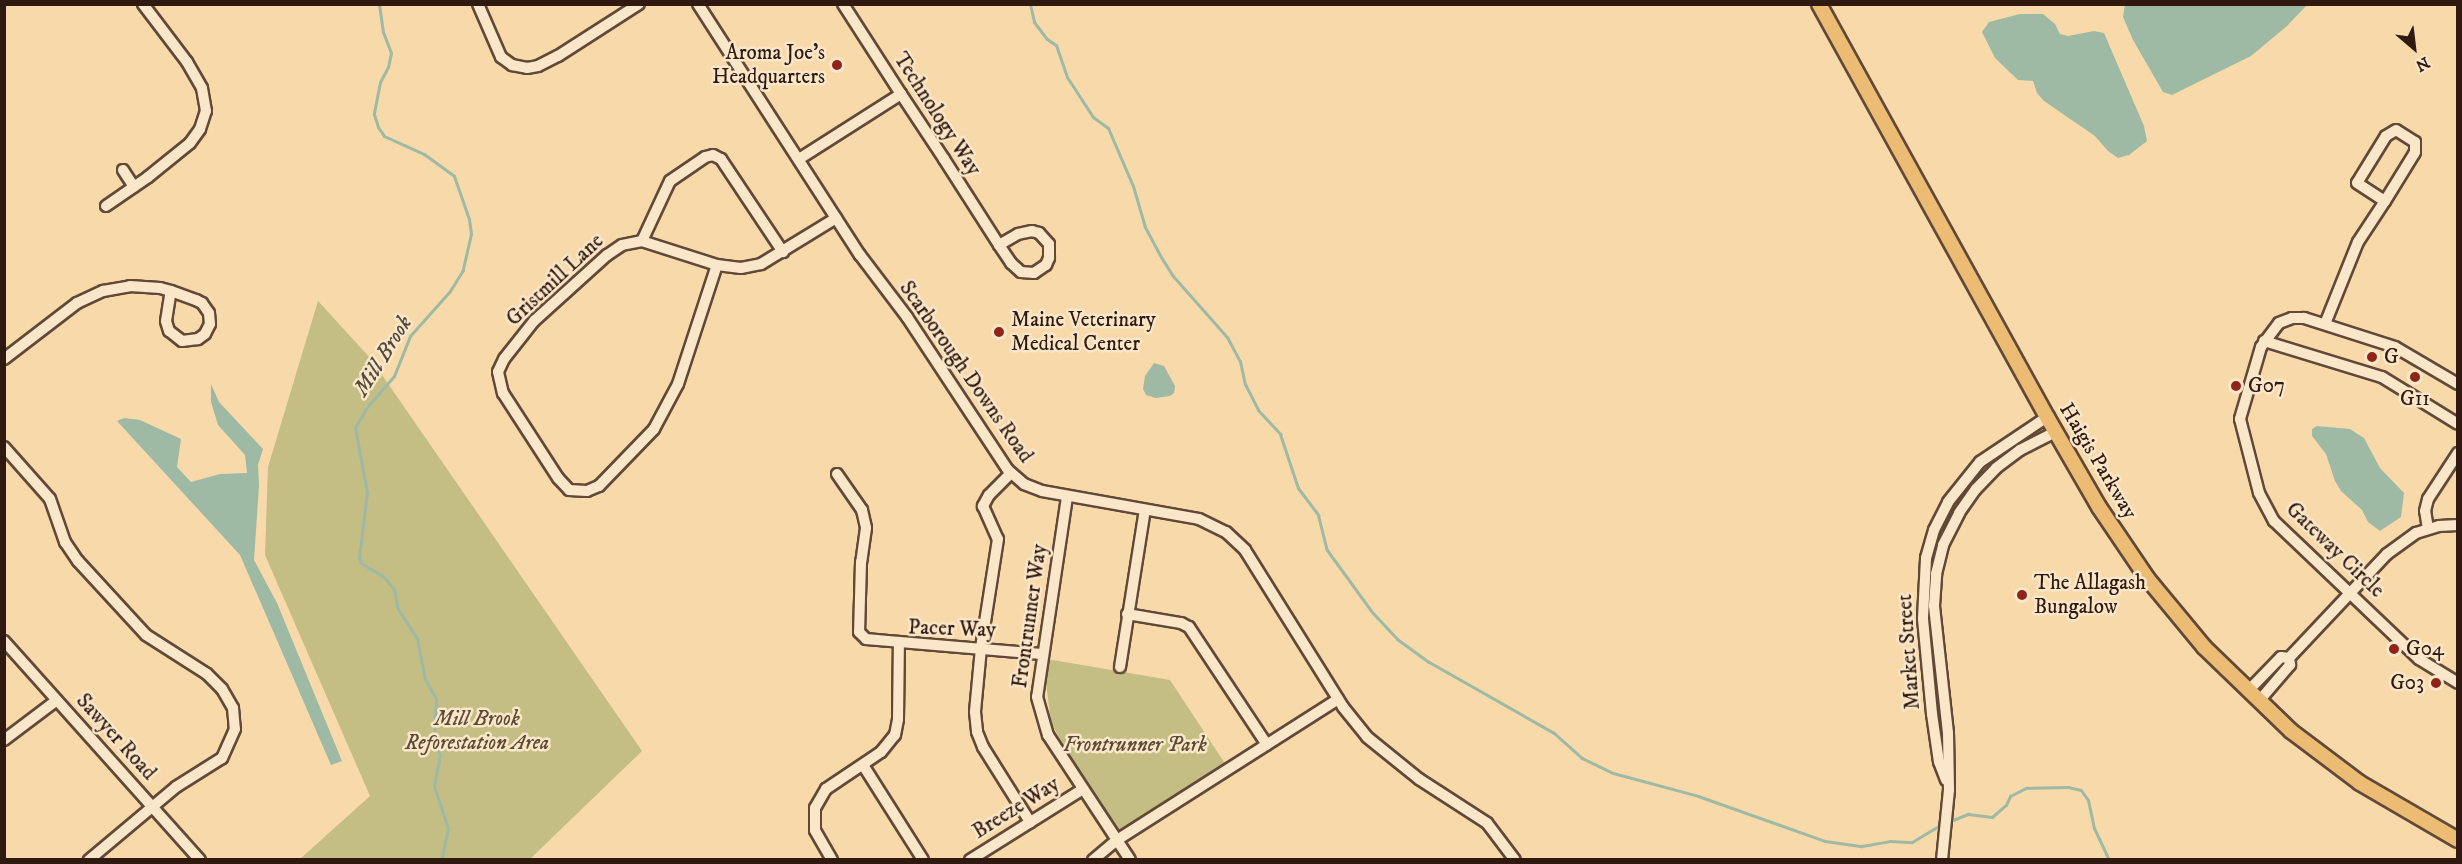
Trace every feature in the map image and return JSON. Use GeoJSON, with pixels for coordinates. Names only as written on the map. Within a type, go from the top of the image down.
{"type":"FeatureCollection","features":[{"type":"Feature","properties":{"kind":"main road","name":"Haigis Parkway"},"geometry":{"type":"LineString","coordinates":[[1819,4],[2055,432],[2099,507],[2147,578],[2204,647],[2248,691],[2311,747],[2360,783],[2457,840]]}},
{"type":"Feature","properties":{"kind":"street"},"geometry":{"type":"LineString","coordinates":[[106,206],[190,143],[200,129],[206,111],[204,94],[199,81],[143,4]]}},
{"type":"Feature","properties":{"kind":"street"},"geometry":{"type":"LineString","coordinates":[[478,4],[499,54],[507,63],[524,68],[538,66],[558,56],[639,4]]}},
{"type":"Feature","properties":{"kind":"street","name":"Scarborough Downs Road"},"geometry":{"type":"LineString","coordinates":[[698,4],[876,278],[907,317],[1011,473],[1030,488],[1067,497],[1206,521],[1234,539],[1245,550],[1349,717],[1373,743],[1419,779],[1487,823],[1515,860]]}},
{"type":"Feature","properties":{"kind":"street","name":"Technology Way"},"geometry":{"type":"LineString","coordinates":[[843,4],[901,94],[999,245],[1011,263],[1021,272],[1040,270],[1049,258],[1049,244],[1039,233],[1032,231],[1018,234],[999,245]]}},
{"type":"Feature","properties":{"kind":"street"},"geometry":{"type":"LineString","coordinates":[[799,159],[901,94]]}},
{"type":"Feature","properties":{"kind":"street"},"geometry":{"type":"LineString","coordinates":[[2325,324],[2335,296],[2349,270],[2355,249],[2385,201],[2416,148],[2415,142],[2396,130],[2388,132],[2357,183],[2385,201]]}},
{"type":"Feature","properties":{"kind":"street"},"geometry":{"type":"LineString","coordinates":[[783,252],[721,159],[713,155],[705,157],[670,181],[642,241],[717,265],[748,268],[783,252],[836,218]]}},
{"type":"Feature","properties":{"kind":"street"},"geometry":{"type":"LineString","coordinates":[[123,170],[134,187]]}},
{"type":"Feature","properties":{"kind":"street","name":"Gristmill Lane"},"geometry":{"type":"LineString","coordinates":[[642,241],[628,243],[616,249],[579,280],[529,327],[504,359],[498,372],[502,393],[558,478],[573,491],[587,492],[599,486],[630,456],[664,414],[688,357],[717,265]]}},
{"type":"Feature","properties":{"kind":"street"},"geometry":{"type":"LineString","coordinates":[[4,359],[77,303],[103,291],[139,285],[171,291],[199,301],[207,309],[209,327],[205,334],[196,340],[182,341],[169,331],[166,321],[171,291]]}},
{"type":"Feature","properties":{"kind":"street","name":"Gateway Circle"},"geometry":{"type":"LineString","coordinates":[[2457,384],[2400,349],[2325,324],[2292,318],[2279,323],[2264,341],[2240,419],[2259,493],[2274,521],[2419,658],[2457,683]]}},
{"type":"Feature","properties":{"kind":"street"},"geometry":{"type":"LineString","coordinates":[[2264,341],[2382,377],[2457,424]]}},
{"type":"Feature","properties":{"kind":"street","name":"Market Street"},"geometry":{"type":"LineString","coordinates":[[1949,790],[1939,762],[1924,636],[1923,587],[1931,539],[1948,502],[1980,462],[2047,417]]}},
{"type":"Feature","properties":{"kind":"street","name":"Market Street"},"geometry":{"type":"LineString","coordinates":[[1942,860],[1949,790],[1948,733],[1934,606],[1936,574],[1943,545],[1959,513],[1976,489],[1996,468],[2020,450],[2055,432]]}},
{"type":"Feature","properties":{"kind":"street"},"geometry":{"type":"LineString","coordinates":[[4,447],[50,499],[65,542],[78,561],[146,635],[207,674],[222,689],[233,708],[235,729],[222,758],[183,782],[89,860]]}},
{"type":"Feature","properties":{"kind":"street"},"geometry":{"type":"LineString","coordinates":[[2428,529],[2425,515],[2428,499],[2457,453]]}},
{"type":"Feature","properties":{"kind":"street"},"geometry":{"type":"LineString","coordinates":[[1011,473],[989,495],[984,506],[998,539],[981,648],[975,712],[977,732],[982,747],[1030,822]]}},
{"type":"Feature","properties":{"kind":"street"},"geometry":{"type":"LineString","coordinates":[[837,474],[862,510],[866,528],[861,562],[859,632],[866,639],[899,642]]}},
{"type":"Feature","properties":{"kind":"street","name":"Frontrunner Way"},"geometry":{"type":"LineString","coordinates":[[1067,497],[1037,697],[1048,735],[1130,860]]}},
{"type":"Feature","properties":{"kind":"street"},"geometry":{"type":"LineString","coordinates":[[1119,668],[1145,510]]}},
{"type":"Feature","properties":{"kind":"street"},"geometry":{"type":"LineString","coordinates":[[2289,658],[2391,549],[2411,536],[2428,529],[2457,525]]}},
{"type":"Feature","properties":{"kind":"street"},"geometry":{"type":"LineString","coordinates":[[1127,614],[1181,622],[1189,627],[1267,745]]}},
{"type":"Feature","properties":{"kind":"street","name":"Sawyer Road"},"geometry":{"type":"LineString","coordinates":[[4,641],[200,860]]}},
{"type":"Feature","properties":{"kind":"street","name":"Pacer Way"},"geometry":{"type":"LineString","coordinates":[[832,860],[816,830],[815,808],[826,789],[863,765],[888,745],[898,726],[899,642],[1042,654]]}},
{"type":"Feature","properties":{"kind":"street"},"geometry":{"type":"LineString","coordinates":[[2248,691],[2281,657],[2289,658]]}},
{"type":"Feature","properties":{"kind":"street"},"geometry":{"type":"LineString","coordinates":[[2259,700],[2290,665],[2289,658]]}},
{"type":"Feature","properties":{"kind":"street"},"geometry":{"type":"LineString","coordinates":[[1093,860],[1117,840],[1338,699]]}},
{"type":"Feature","properties":{"kind":"street"},"geometry":{"type":"LineString","coordinates":[[4,740],[57,700]]}},
{"type":"Feature","properties":{"kind":"street"},"geometry":{"type":"LineString","coordinates":[[863,765],[923,860]]}},
{"type":"Feature","properties":{"kind":"street","name":"Breeze Way"},"geometry":{"type":"LineString","coordinates":[[970,860],[1083,789]]}},
{"type":"Feature","properties":{"kind":"green space","name":"Mill Brook Reforestation Area"},"geometry":{"type":"Polygon","coordinates":[[[318,301],[371,359],[642,751],[530,859],[300,859],[370,796],[265,555],[268,467],[318,301]]]}},
{"type":"Feature","properties":{"kind":"green space","name":"Frontrunner Park"},"geometry":{"type":"Polygon","coordinates":[[[1047,659],[1170,680],[1226,765],[1125,829],[1119,831],[1112,828],[1074,768],[1072,759],[1051,723],[1045,674],[1047,659]]]}},
{"type":"Feature","properties":{"kind":"shaded area"},"geometry":{"type":"Polygon","coordinates":[[[2125,4],[2307,5],[2287,26],[2251,56],[2172,95],[2163,92],[2133,40],[2123,17],[2125,4]]]}},
{"type":"Feature","properties":{"kind":"shaded area"},"geometry":{"type":"Polygon","coordinates":[[[2020,14],[2043,14],[2055,24],[2060,34],[2068,36],[2094,31],[2104,33],[2144,126],[2147,141],[2129,155],[2118,158],[2108,151],[2095,136],[2044,101],[2037,93],[2033,81],[2018,80],[1995,58],[1982,32],[1989,22],[2020,14]]]}},
{"type":"Feature","properties":{"kind":"shaded area"},"geometry":{"type":"Polygon","coordinates":[[[1154,363],[1164,366],[1175,386],[1174,393],[1170,396],[1156,398],[1146,395],[1143,389],[1145,376],[1154,363]]]}},
{"type":"Feature","properties":{"kind":"shaded area"},"geometry":{"type":"Polygon","coordinates":[[[211,384],[219,402],[263,449],[258,465],[259,486],[254,560],[277,603],[342,761],[331,765],[240,555],[117,421],[124,418],[140,420],[181,439],[177,467],[191,482],[220,474],[247,473],[245,455],[218,425],[211,402],[211,384]]]}},
{"type":"Feature","properties":{"kind":"shaded area"},"geometry":{"type":"Polygon","coordinates":[[[2317,426],[2350,429],[2364,438],[2380,468],[2404,493],[2401,517],[2380,531],[2368,522],[2362,510],[2341,491],[2335,481],[2326,454],[2312,436],[2312,429],[2317,426]]]}},
{"type":"Feature","properties":{"kind":"waterway","name":"Mill Brook"},"geometry":{"type":"LineString","coordinates":[[379,4],[383,32],[391,53],[388,67],[380,82],[374,114],[378,127],[384,136],[424,154],[454,176],[469,219],[471,234],[463,270],[450,291],[410,336],[394,376],[367,407],[355,428],[367,492],[359,558],[361,563],[383,576],[394,589],[398,609],[417,638],[425,679],[436,699],[434,738],[440,755],[434,786],[448,828],[441,860]]}},
{"type":"Feature","properties":{"kind":"waterway"},"geometry":{"type":"LineString","coordinates":[[1030,4],[1034,22],[1047,39],[1056,45],[1067,77],[1093,117],[1108,128],[1133,186],[1145,227],[1161,257],[1173,276],[1227,337],[1240,361],[1245,384],[1258,410],[1280,434],[1298,488],[1318,515],[1327,550],[1372,612],[1397,639],[1429,662],[1554,733],[1582,758],[1613,773],[1698,796],[1825,841],[1862,846],[1890,841],[1912,842],[1942,824]]}},
{"type":"Feature","properties":{"kind":"waterway"},"geometry":{"type":"LineString","coordinates":[[1948,822],[1968,814],[1992,817],[2006,805],[2010,796],[2026,788],[2068,787],[2081,790],[2088,800],[2094,828],[2109,860]]}},
{"type":"Feature","properties":{"kind":"place","name":"Aroma Joe's Headquarters"},"geometry":{"type":"Point","coordinates":[837,65]}},
{"type":"Feature","properties":{"kind":"place","name":"Maine Veterinary Medical Center"},"geometry":{"type":"Point","coordinates":[999,332]}},
{"type":"Feature","properties":{"kind":"place","name":"G"},"geometry":{"type":"Point","coordinates":[2372,357]}},
{"type":"Feature","properties":{"kind":"place","name":"G11"},"geometry":{"type":"Point","coordinates":[2415,377]}},
{"type":"Feature","properties":{"kind":"place","name":"G07"},"geometry":{"type":"Point","coordinates":[2236,386]}},
{"type":"Feature","properties":{"kind":"place","name":"The Allagash Bungalow"},"geometry":{"type":"Point","coordinates":[2022,595]}},
{"type":"Feature","properties":{"kind":"place","name":"G04"},"geometry":{"type":"Point","coordinates":[2394,649]}},
{"type":"Feature","properties":{"kind":"place","name":"G03"},"geometry":{"type":"Point","coordinates":[2436,683]}}]}
